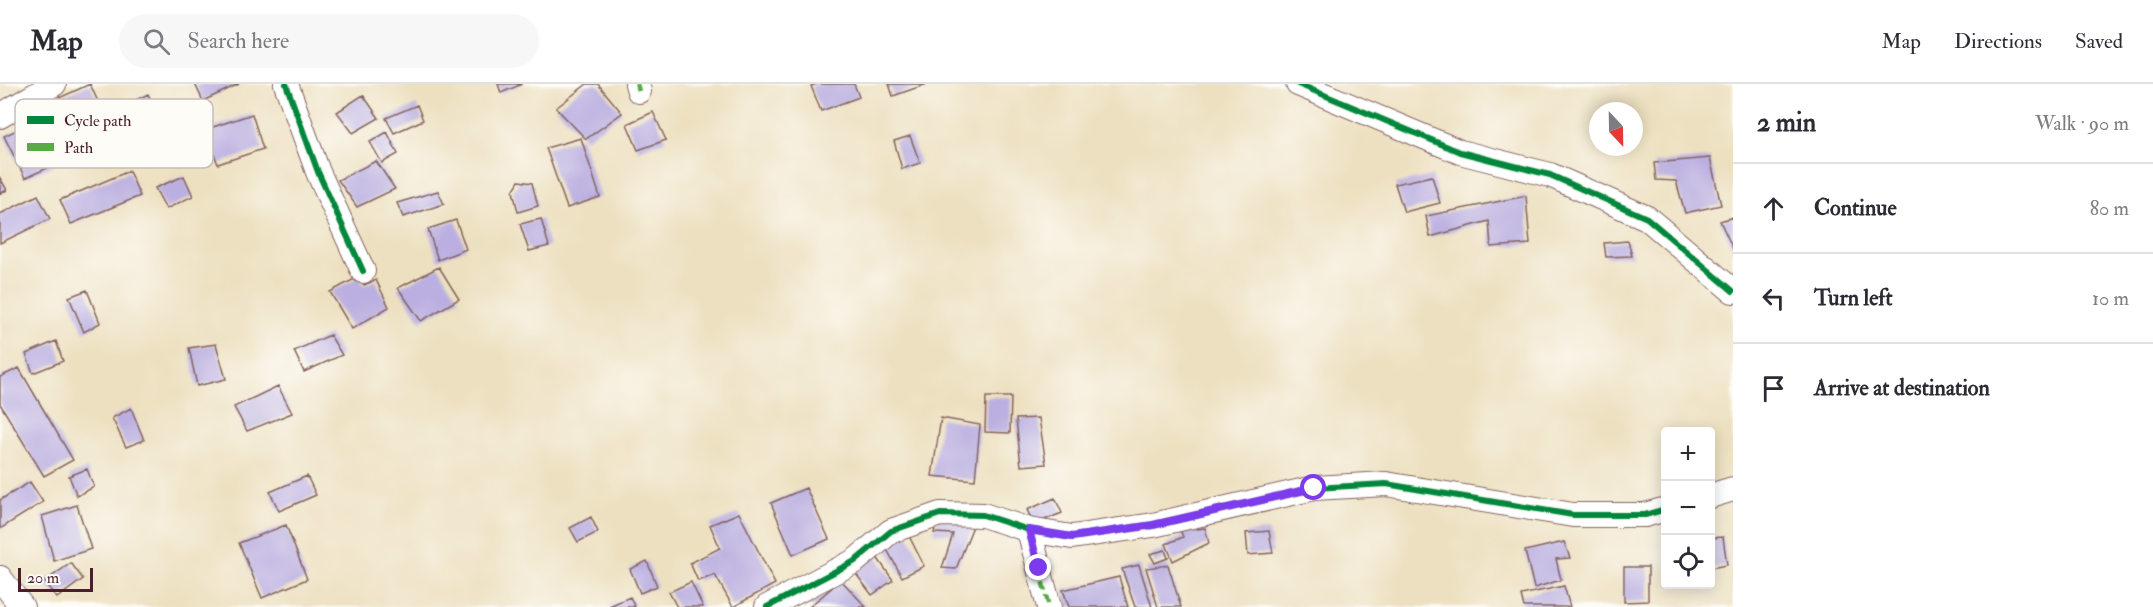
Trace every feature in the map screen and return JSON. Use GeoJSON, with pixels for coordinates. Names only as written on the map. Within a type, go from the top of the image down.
{"type":"FeatureCollection","features":[{"type":"Feature","properties":{"kind":"street"},"geometry":{"type":"LineString","coordinates":[[29,99],[54,84]]}},
{"type":"Feature","properties":{"kind":"street"},"geometry":{"type":"LineString","coordinates":[[286,84],[318,172],[363,271]]}},
{"type":"Feature","properties":{"kind":"street"},"geometry":{"type":"LineString","coordinates":[[1298,84],[1460,152],[1550,175],[1647,218],[1733,291]]}},
{"type":"Feature","properties":{"kind":"street"},"geometry":{"type":"LineString","coordinates":[[0,116],[15,107]]}},
{"type":"Feature","properties":{"kind":"street"},"geometry":{"type":"LineString","coordinates":[[767,607],[855,561],[891,531],[940,514],[983,515],[1029,530],[1072,537],[1153,525],[1314,488],[1386,484],[1573,515],[1645,515],[1661,510]]}},
{"type":"Feature","properties":{"kind":"street"},"geometry":{"type":"LineString","coordinates":[[1715,494],[1733,489]]}},
{"type":"Feature","properties":{"kind":"street"},"geometry":{"type":"LineString","coordinates":[[1029,530],[1049,607]]}},
{"type":"Feature","properties":{"kind":"street"},"geometry":{"type":"LineString","coordinates":[[0,578],[22,607]]}},
{"type":"Feature","properties":{"kind":"building"},"geometry":{"type":"Polygon","coordinates":[[[90,84],[97,99],[60,99],[90,84]]]}},
{"type":"Feature","properties":{"kind":"building"},"geometry":{"type":"Polygon","coordinates":[[[195,84],[239,84],[207,99],[202,99],[195,84]]]}},
{"type":"Feature","properties":{"kind":"building"},"geometry":{"type":"Polygon","coordinates":[[[498,84],[522,84],[501,93],[498,84]]]}},
{"type":"Feature","properties":{"kind":"building"},"geometry":{"type":"Polygon","coordinates":[[[587,84],[598,84],[622,113],[586,139],[556,108],[587,84]]]}},
{"type":"Feature","properties":{"kind":"building"},"geometry":{"type":"Polygon","coordinates":[[[854,84],[859,97],[821,111],[811,86],[854,84]]]}},
{"type":"Feature","properties":{"kind":"building"},"geometry":{"type":"Polygon","coordinates":[[[889,84],[927,84],[893,96],[889,84]]]}},
{"type":"Feature","properties":{"kind":"building"},"geometry":{"type":"Polygon","coordinates":[[[148,94],[151,99],[138,99],[148,94]]]}},
{"type":"Feature","properties":{"kind":"building"},"geometry":{"type":"Polygon","coordinates":[[[363,95],[379,118],[353,133],[337,112],[363,95]]]}},
{"type":"Feature","properties":{"kind":"building"},"geometry":{"type":"Polygon","coordinates":[[[417,105],[423,120],[394,133],[386,118],[417,105]]]}},
{"type":"Feature","properties":{"kind":"building"},"geometry":{"type":"Polygon","coordinates":[[[653,112],[666,140],[638,150],[627,124],[653,112]]]}},
{"type":"Feature","properties":{"kind":"building"},"geometry":{"type":"Polygon","coordinates":[[[252,114],[263,149],[218,164],[213,152],[213,127],[252,114]]]}},
{"type":"Feature","properties":{"kind":"building"},"geometry":{"type":"Polygon","coordinates":[[[15,131],[15,158],[4,136],[15,131]]]}},
{"type":"Feature","properties":{"kind":"building"},"geometry":{"type":"Polygon","coordinates":[[[387,132],[398,154],[382,163],[370,142],[387,132]]]}},
{"type":"Feature","properties":{"kind":"building"},"geometry":{"type":"Polygon","coordinates":[[[910,136],[920,163],[902,169],[894,141],[910,136]]]}},
{"type":"Feature","properties":{"kind":"building"},"geometry":{"type":"Polygon","coordinates":[[[581,138],[600,197],[567,208],[546,148],[581,138]]]}},
{"type":"Feature","properties":{"kind":"building"},"geometry":{"type":"Polygon","coordinates":[[[1710,158],[1721,205],[1685,213],[1676,181],[1656,180],[1654,163],[1710,158]]]}},
{"type":"Feature","properties":{"kind":"building"},"geometry":{"type":"Polygon","coordinates":[[[376,161],[395,189],[357,207],[338,180],[376,161]]]}},
{"type":"Feature","properties":{"kind":"building"},"geometry":{"type":"Polygon","coordinates":[[[20,168],[48,168],[25,178],[20,168]]]}},
{"type":"Feature","properties":{"kind":"building"},"geometry":{"type":"Polygon","coordinates":[[[129,171],[140,196],[71,224],[60,200],[129,171]]]}},
{"type":"Feature","properties":{"kind":"building"},"geometry":{"type":"Polygon","coordinates":[[[184,176],[193,196],[166,209],[155,188],[184,176]]]}},
{"type":"Feature","properties":{"kind":"building"},"geometry":{"type":"Polygon","coordinates":[[[1432,176],[1440,203],[1404,212],[1395,184],[1432,176]]]}},
{"type":"Feature","properties":{"kind":"building"},"geometry":{"type":"Polygon","coordinates":[[[0,178],[7,190],[0,194],[0,178]]]}},
{"type":"Feature","properties":{"kind":"building"},"geometry":{"type":"Polygon","coordinates":[[[519,181],[532,183],[538,206],[518,212],[513,191],[519,181]]]}},
{"type":"Feature","properties":{"kind":"building"},"geometry":{"type":"Polygon","coordinates":[[[438,191],[444,204],[403,217],[397,203],[438,191]]]}},
{"type":"Feature","properties":{"kind":"building"},"geometry":{"type":"Polygon","coordinates":[[[38,195],[50,219],[0,243],[0,214],[38,195]]]}},
{"type":"Feature","properties":{"kind":"building"},"geometry":{"type":"Polygon","coordinates":[[[1526,196],[1530,244],[1491,247],[1489,221],[1430,237],[1426,216],[1526,196]]]}},
{"type":"Feature","properties":{"kind":"building"},"geometry":{"type":"Polygon","coordinates":[[[1733,217],[1733,249],[1720,221],[1733,217]]]}},
{"type":"Feature","properties":{"kind":"building"},"geometry":{"type":"Polygon","coordinates":[[[541,219],[549,246],[529,251],[520,224],[541,219]]]}},
{"type":"Feature","properties":{"kind":"building"},"geometry":{"type":"Polygon","coordinates":[[[456,220],[466,249],[438,260],[428,229],[456,220]]]}},
{"type":"Feature","properties":{"kind":"building"},"geometry":{"type":"Polygon","coordinates":[[[1628,241],[1632,256],[1606,257],[1604,243],[1628,241]]]}},
{"type":"Feature","properties":{"kind":"building"},"geometry":{"type":"Polygon","coordinates":[[[439,267],[459,299],[421,321],[398,288],[439,267]]]}},
{"type":"Feature","properties":{"kind":"building"},"geometry":{"type":"Polygon","coordinates":[[[360,276],[364,285],[376,280],[389,307],[352,329],[330,292],[360,276]]]}},
{"type":"Feature","properties":{"kind":"building"},"geometry":{"type":"Polygon","coordinates":[[[87,290],[100,323],[84,332],[69,297],[87,290]]]}},
{"type":"Feature","properties":{"kind":"building"},"geometry":{"type":"Polygon","coordinates":[[[330,335],[342,355],[304,372],[294,351],[330,335]]]}},
{"type":"Feature","properties":{"kind":"building"},"geometry":{"type":"Polygon","coordinates":[[[56,341],[63,361],[33,373],[26,354],[56,341]]]}},
{"type":"Feature","properties":{"kind":"building"},"geometry":{"type":"Polygon","coordinates":[[[216,344],[226,379],[197,386],[189,348],[216,344]]]}},
{"type":"Feature","properties":{"kind":"building"},"geometry":{"type":"Polygon","coordinates":[[[19,368],[73,460],[44,476],[0,404],[0,377],[19,368]]]}},
{"type":"Feature","properties":{"kind":"building"},"geometry":{"type":"Polygon","coordinates":[[[278,386],[292,413],[247,431],[234,407],[278,386]]]}},
{"type":"Feature","properties":{"kind":"building"},"geometry":{"type":"Polygon","coordinates":[[[986,397],[1011,397],[1010,433],[985,432],[986,397]]]}},
{"type":"Feature","properties":{"kind":"building"},"geometry":{"type":"Polygon","coordinates":[[[131,408],[144,440],[126,447],[112,418],[131,408]]]}},
{"type":"Feature","properties":{"kind":"building"},"geometry":{"type":"Polygon","coordinates":[[[941,418],[980,425],[975,480],[932,476],[941,418]]]}},
{"type":"Feature","properties":{"kind":"building"},"geometry":{"type":"Polygon","coordinates":[[[1039,418],[1046,464],[1021,466],[1016,419],[1039,418]]]}},
{"type":"Feature","properties":{"kind":"building"},"geometry":{"type":"Polygon","coordinates":[[[87,469],[94,487],[77,496],[69,476],[87,469]]]}},
{"type":"Feature","properties":{"kind":"building"},"geometry":{"type":"Polygon","coordinates":[[[307,476],[316,495],[279,511],[270,492],[307,476]]]}},
{"type":"Feature","properties":{"kind":"building"},"geometry":{"type":"Polygon","coordinates":[[[30,482],[43,502],[0,529],[0,500],[30,482]]]}},
{"type":"Feature","properties":{"kind":"building"},"geometry":{"type":"Polygon","coordinates":[[[806,488],[829,539],[793,555],[771,503],[806,488]]]}},
{"type":"Feature","properties":{"kind":"building"},"geometry":{"type":"Polygon","coordinates":[[[1055,498],[1062,513],[1034,524],[1027,510],[1055,498]]]}},
{"type":"Feature","properties":{"kind":"building"},"geometry":{"type":"Polygon","coordinates":[[[77,505],[91,549],[54,561],[42,516],[77,505]]]}},
{"type":"Feature","properties":{"kind":"building"},"geometry":{"type":"Polygon","coordinates":[[[739,513],[775,584],[733,607],[715,575],[698,581],[690,563],[720,548],[710,525],[739,513]]]}},
{"type":"Feature","properties":{"kind":"building"},"geometry":{"type":"Polygon","coordinates":[[[591,517],[598,532],[578,542],[570,528],[591,517]]]}},
{"type":"Feature","properties":{"kind":"building"},"geometry":{"type":"Polygon","coordinates":[[[938,518],[975,521],[956,569],[942,568],[953,534],[934,533],[938,518]]]}},
{"type":"Feature","properties":{"kind":"building"},"geometry":{"type":"Polygon","coordinates":[[[1193,521],[1197,529],[1205,528],[1209,543],[1173,561],[1166,544],[1183,537],[1179,527],[1193,521]]]}},
{"type":"Feature","properties":{"kind":"building"},"geometry":{"type":"Polygon","coordinates":[[[286,525],[307,579],[262,598],[239,543],[286,525]]]}},
{"type":"Feature","properties":{"kind":"building"},"geometry":{"type":"Polygon","coordinates":[[[906,530],[924,566],[902,577],[883,542],[906,530]]]}},
{"type":"Feature","properties":{"kind":"building"},"geometry":{"type":"Polygon","coordinates":[[[1269,531],[1273,553],[1248,555],[1246,533],[1269,531]]]}},
{"type":"Feature","properties":{"kind":"building"},"geometry":{"type":"Polygon","coordinates":[[[1723,537],[1727,565],[1715,567],[1715,538],[1723,537]]]}},
{"type":"Feature","properties":{"kind":"building"},"geometry":{"type":"Polygon","coordinates":[[[1564,542],[1570,558],[1556,559],[1561,580],[1534,588],[1525,551],[1564,542]]]}},
{"type":"Feature","properties":{"kind":"building"},"geometry":{"type":"Polygon","coordinates":[[[1165,550],[1168,558],[1155,563],[1150,554],[1165,550]]]}},
{"type":"Feature","properties":{"kind":"building"},"geometry":{"type":"Polygon","coordinates":[[[876,556],[893,580],[872,595],[853,570],[876,556]]]}},
{"type":"Feature","properties":{"kind":"building"},"geometry":{"type":"Polygon","coordinates":[[[647,561],[657,586],[640,593],[630,569],[647,561]]]}},
{"type":"Feature","properties":{"kind":"building"},"geometry":{"type":"Polygon","coordinates":[[[71,563],[83,579],[57,598],[44,582],[71,563]]]}},
{"type":"Feature","properties":{"kind":"building"},"geometry":{"type":"Polygon","coordinates":[[[1139,565],[1152,607],[1135,607],[1122,569],[1139,565]]]}},
{"type":"Feature","properties":{"kind":"building"},"geometry":{"type":"Polygon","coordinates":[[[1168,565],[1181,607],[1158,607],[1146,568],[1168,565]]]}},
{"type":"Feature","properties":{"kind":"building"},"geometry":{"type":"Polygon","coordinates":[[[1624,567],[1648,567],[1648,601],[1624,602],[1624,567]]]}},
{"type":"Feature","properties":{"kind":"building"},"geometry":{"type":"Polygon","coordinates":[[[1119,577],[1128,607],[1069,607],[1063,590],[1119,577]]]}},
{"type":"Feature","properties":{"kind":"building"},"geometry":{"type":"Polygon","coordinates":[[[841,580],[866,607],[809,607],[841,580]]]}},
{"type":"Feature","properties":{"kind":"building"},"geometry":{"type":"Polygon","coordinates":[[[691,582],[703,607],[677,607],[669,592],[691,582]]]}},
{"type":"Feature","properties":{"kind":"building"},"geometry":{"type":"Polygon","coordinates":[[[1564,586],[1570,607],[1524,607],[1521,595],[1564,586]]]}},
{"type":"Feature","properties":{"kind":"building"},"geometry":{"type":"Polygon","coordinates":[[[630,597],[635,607],[607,607],[630,597]]]}},
{"type":"Feature","properties":{"kind":"marked path"},"geometry":{"type":"LineString","coordinates":[[637,84],[639,91]]}},
{"type":"Feature","properties":{"kind":"marked path"},"geometry":{"type":"LineString","coordinates":[[1029,530],[1049,607]]}},
{"type":"Feature","properties":{"kind":"cycle path"},"geometry":{"type":"LineString","coordinates":[[286,84],[318,172],[363,271]]}},
{"type":"Feature","properties":{"kind":"cycle path"},"geometry":{"type":"LineString","coordinates":[[1298,84],[1460,152],[1550,175],[1647,218],[1733,291]]}},
{"type":"Feature","properties":{"kind":"cycle path"},"geometry":{"type":"LineString","coordinates":[[767,607],[855,561],[891,531],[940,514],[983,515],[1029,530],[1072,537],[1153,525],[1314,488],[1386,484],[1573,515],[1645,515],[1661,510]]}},
{"type":"Feature","properties":{"kind":"route"},"geometry":{"type":"LineString","coordinates":[[1039,568],[1029,530],[1072,537],[1153,525],[1314,488]]}}]}
